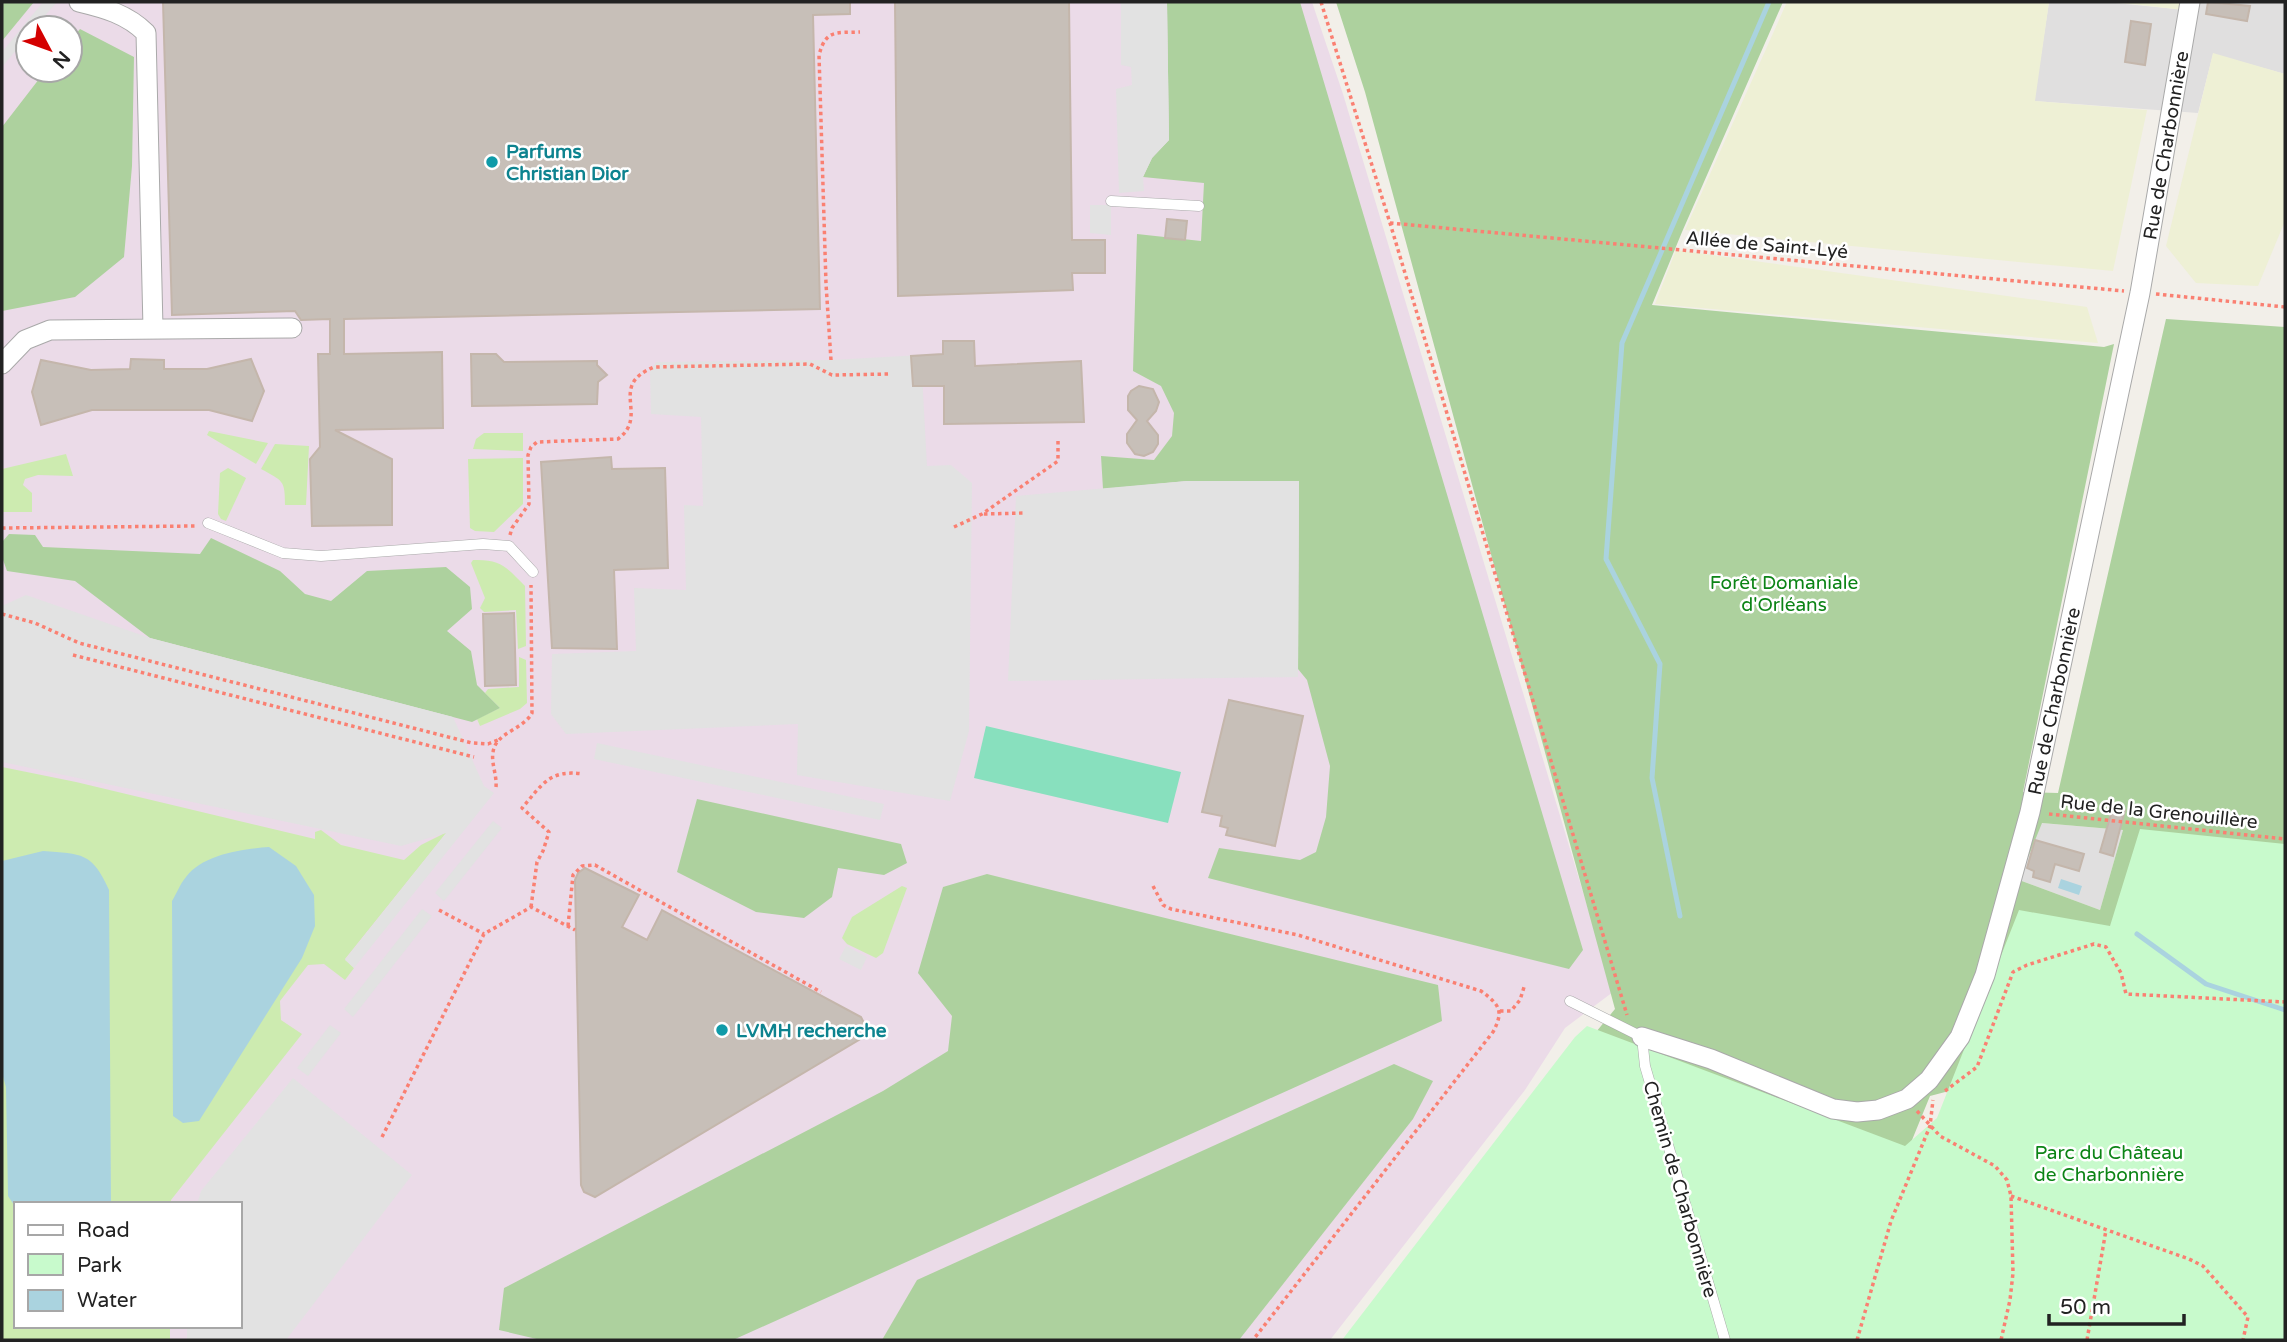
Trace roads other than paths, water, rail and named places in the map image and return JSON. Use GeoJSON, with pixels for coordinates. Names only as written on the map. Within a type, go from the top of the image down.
{"type":"FeatureCollection","features":[{"type":"Feature","properties":{"kind":"street"},"geometry":{"type":"LineString","coordinates":[[79,2],[114,11],[137,24],[146,33],[153,328]]}},
{"type":"Feature","properties":{"kind":"street","name":"Rue de Charbonnière"},"geometry":{"type":"LineString","coordinates":[[1636,1035],[1711,1059],[1833,1109],[1857,1112],[1878,1110],[1907,1099],[1929,1080],[1960,1037],[1985,975],[2029,812],[2140,293],[2190,2]]}},
{"type":"Feature","properties":{"kind":"street"},"geometry":{"type":"LineString","coordinates":[[2,364],[25,340],[50,330],[292,328]]}},
{"type":"Feature","properties":{"kind":"lane"},"geometry":{"type":"LineString","coordinates":[[1111,201],[1199,206]]}},
{"type":"Feature","properties":{"kind":"lane"},"geometry":{"type":"LineString","coordinates":[[203,525],[283,552],[321,556],[483,544],[509,546],[532,577]]}},
{"type":"Feature","properties":{"kind":"lane"},"geometry":{"type":"LineString","coordinates":[[1570,1001],[1636,1035]]}},
{"type":"Feature","properties":{"kind":"lane","name":"Chemin de Charbonnière"},"geometry":{"type":"LineString","coordinates":[[1636,1035],[1725,1340]]}},
{"type":"Feature","properties":{"kind":"water"},"geometry":{"type":"Polygon","coordinates":[[[269,847],[296,866],[314,895],[315,926],[302,958],[199,1121],[183,1123],[173,1116],[172,901],[186,877],[202,863],[236,851],[269,847]]]}},
{"type":"Feature","properties":{"kind":"water"},"geometry":{"type":"Polygon","coordinates":[[[43,851],[77,855],[84,857],[97,868],[109,890],[111,1202],[14,1202],[14,1205],[8,1196],[6,1087],[2,1073],[2,861],[43,851]]]}},
{"type":"Feature","properties":{"kind":"water"},"geometry":{"type":"Polygon","coordinates":[[[2061,879],[2082,886],[2079,895],[2058,888],[2061,879]]]}},
{"type":"Feature","properties":{"kind":"waterway"},"geometry":{"type":"LineString","coordinates":[[1680,916],[1652,778],[1660,664],[1606,559],[1622,343],[1769,2]]}},
{"type":"Feature","properties":{"kind":"waterway"},"geometry":{"type":"LineString","coordinates":[[2137,934],[2206,984],[2285,1010]]}},
{"type":"Feature","properties":{"kind":"place","name":"Parfums Christian Dior"},"geometry":{"type":"Point","coordinates":[492,162]}},
{"type":"Feature","properties":{"kind":"place","name":"LVMH recherche"},"geometry":{"type":"Point","coordinates":[722,1030]}},
{"type":"Feature","properties":{"kind":"park label","name":"Forêt Domaniale d'Orléans"},"geometry":{"type":"Point","coordinates":[1784,593]}},
{"type":"Feature","properties":{"kind":"park label","name":"Parc du Château de Charbonnière"},"geometry":{"type":"Point","coordinates":[2109,1163]}}]}
